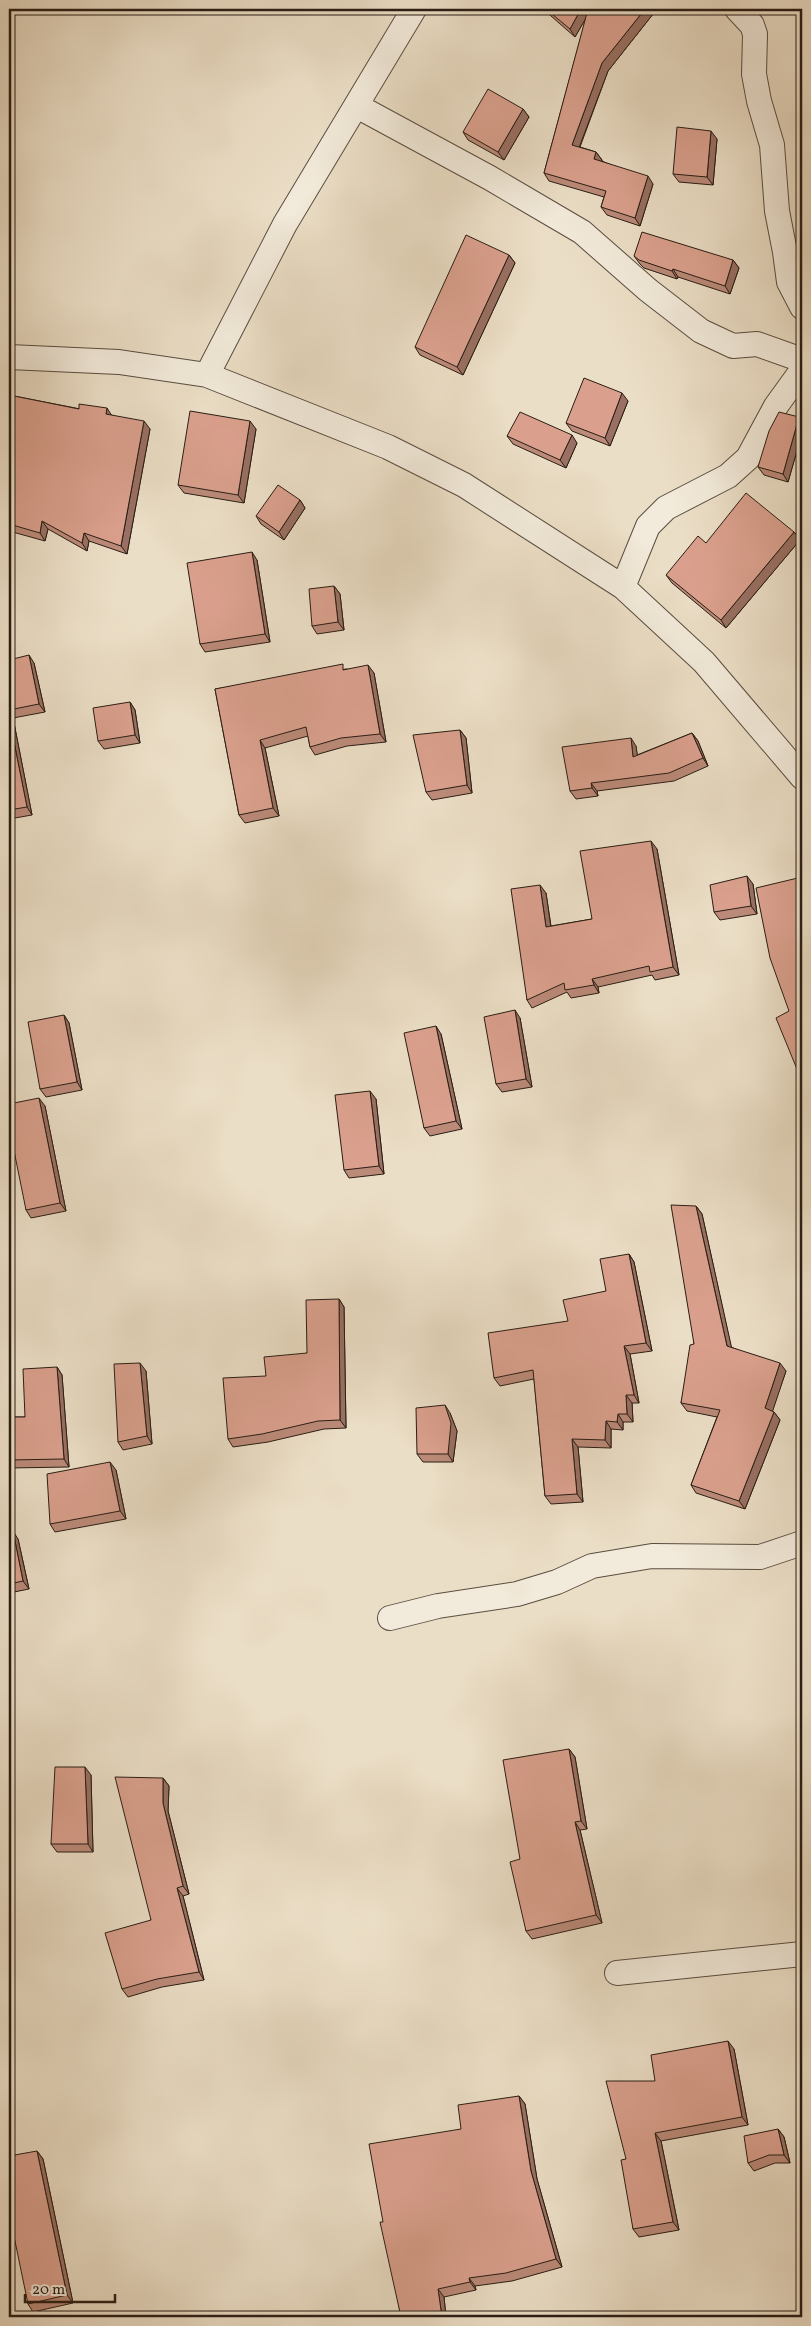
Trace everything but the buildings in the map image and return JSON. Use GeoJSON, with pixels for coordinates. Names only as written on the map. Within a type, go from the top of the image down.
{"type":"FeatureCollection","features":[{"type":"Feature","properties":{"kind":"street"},"geometry":{"type":"LineString","coordinates":[[207,375],[285,224],[414,9]]}},
{"type":"Feature","properties":{"kind":"street"},"geometry":{"type":"LineString","coordinates":[[736,9],[752,25],[755,34],[754,74],[759,101],[772,145],[777,211],[786,252],[789,282],[802,307]]}},
{"type":"Feature","properties":{"kind":"street"},"geometry":{"type":"LineString","coordinates":[[357,106],[490,178],[582,232],[648,290],[701,331],[733,346],[756,344],[802,360]]}},
{"type":"Feature","properties":{"kind":"street"},"geometry":{"type":"LineString","coordinates":[[9,357],[120,362],[207,375],[388,447],[464,484],[623,587],[704,662],[802,777]]}},
{"type":"Feature","properties":{"kind":"street"},"geometry":{"type":"LineString","coordinates":[[623,587],[648,526],[666,508],[728,476],[748,458],[776,406],[802,370]]}},
{"type":"Feature","properties":{"kind":"street"},"geometry":{"type":"LineString","coordinates":[[390,1618],[438,1606],[516,1594],[557,1582],[592,1566],[652,1556],[760,1557],[802,1544]]}},
{"type":"Feature","properties":{"kind":"street"},"geometry":{"type":"LineString","coordinates":[[617,1973],[802,1954]]}}]}
